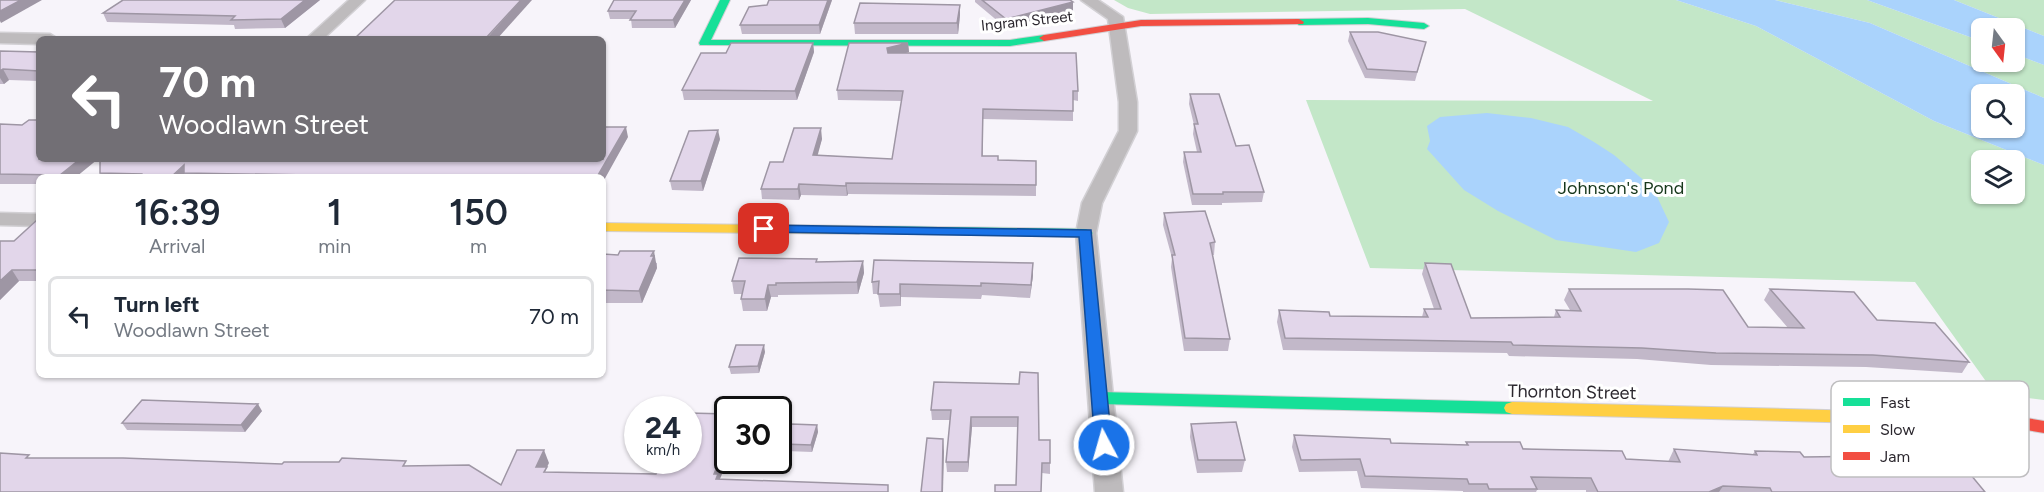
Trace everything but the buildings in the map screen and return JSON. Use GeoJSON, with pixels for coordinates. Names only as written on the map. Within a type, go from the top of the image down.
{"type":"FeatureCollection","features":[{"type":"Feature","properties":{"kind":"street"},"geometry":{"type":"LineString","coordinates":[[317,36],[358,0]]}},
{"type":"Feature","properties":{"kind":"street","name":"Ingram Street"},"geometry":{"type":"LineString","coordinates":[[725,0],[704,43],[1010,42],[1141,23],[1344,21],[1424,26]]}},
{"type":"Feature","properties":{"kind":"street"},"geometry":{"type":"LineString","coordinates":[[1088,0],[1115,17],[1128,102],[1128,131],[1092,203],[1086,233],[1109,492]]}},
{"type":"Feature","properties":{"kind":"street"},"geometry":{"type":"LineString","coordinates":[[0,38],[36,39]]}},
{"type":"Feature","properties":{"kind":"street"},"geometry":{"type":"LineString","coordinates":[[0,219],[36,220]]}},
{"type":"Feature","properties":{"kind":"street"},"geometry":{"type":"LineString","coordinates":[[606,227],[1086,233]]}},
{"type":"Feature","properties":{"kind":"street","name":"Thornton Street"},"geometry":{"type":"LineString","coordinates":[[1099,398],[1831,417]]}},
{"type":"Feature","properties":{"kind":"street","name":"Thornton Street"},"geometry":{"type":"LineString","coordinates":[[2029,424],[2044,427]]}},
{"type":"Feature","properties":{"kind":"green space","name":"Johnson's Pond"},"geometry":{"type":"Polygon","coordinates":[[[1114,0],[1676,0],[1756,26],[1934,121],[1971,136],[1971,138],[2006,150],[1971,150],[1971,204],[2025,204],[2025,157],[2044,165],[2044,400],[2029,398],[2029,381],[1986,381],[1915,282],[1370,268],[1306,100],[1653,101],[1465,9],[1150,14],[1128,8],[1114,0]]]}},
{"type":"Feature","properties":{"kind":"green space"},"geometry":{"type":"Polygon","coordinates":[[[1775,0],[1867,0],[1971,37],[1971,67],[1870,23],[1775,0]]]}},
{"type":"Feature","properties":{"kind":"green space"},"geometry":{"type":"Polygon","coordinates":[[[1954,0],[2044,0],[2044,36],[2025,28],[2025,18],[1999,18],[1954,0]]]}},
{"type":"Feature","properties":{"kind":"green space"},"geometry":{"type":"Polygon","coordinates":[[[2025,58],[2044,65],[2044,98],[2025,90],[2025,84],[2012,84],[1984,72],[2025,72],[2025,58]]]}},
{"type":"Feature","properties":{"kind":"water"},"geometry":{"type":"Polygon","coordinates":[[[1676,0],[1775,0],[1870,23],[1971,67],[1971,72],[1984,72],[2012,84],[1971,84],[1971,136],[1934,121],[1756,26],[1676,0]]]}},
{"type":"Feature","properties":{"kind":"water"},"geometry":{"type":"Polygon","coordinates":[[[1867,0],[1954,0],[1999,18],[1971,18],[1971,37],[1867,0]]]}},
{"type":"Feature","properties":{"kind":"water"},"geometry":{"type":"Polygon","coordinates":[[[2025,28],[2044,36],[2044,65],[2025,58],[2025,28]]]}},
{"type":"Feature","properties":{"kind":"water"},"geometry":{"type":"Polygon","coordinates":[[[2025,90],[2044,98],[2044,165],[2025,157],[2025,150],[2006,150],[1976,138],[2025,138],[2025,90]]]}},
{"type":"Feature","properties":{"kind":"water","name":"Johnson's Pond"},"geometry":{"type":"Polygon","coordinates":[[[1487,113],[1531,118],[1568,127],[1614,155],[1653,188],[1669,222],[1659,243],[1636,252],[1556,240],[1498,211],[1464,190],[1427,149],[1430,141],[1427,126],[1440,117],[1487,113]]]}},
{"type":"Feature","properties":{"kind":"traffic: fast"},"geometry":{"type":"LineString","coordinates":[[725,0],[704,43],[1010,43],[1044,38]]}},
{"type":"Feature","properties":{"kind":"traffic: fast"},"geometry":{"type":"LineString","coordinates":[[1299,22],[1368,21],[1424,26]]}},
{"type":"Feature","properties":{"kind":"traffic: fast"},"geometry":{"type":"LineString","coordinates":[[859,230],[1086,233]]}},
{"type":"Feature","properties":{"kind":"traffic: fast"},"geometry":{"type":"LineString","coordinates":[[1099,398],[1512,408]]}},
{"type":"Feature","properties":{"kind":"traffic: slow"},"geometry":{"type":"LineString","coordinates":[[606,227],[859,230]]}},
{"type":"Feature","properties":{"kind":"traffic: slow"},"geometry":{"type":"LineString","coordinates":[[1512,408],[1831,416]]}},
{"type":"Feature","properties":{"kind":"traffic: jam"},"geometry":{"type":"LineString","coordinates":[[1044,38],[1141,23],[1299,22]]}},
{"type":"Feature","properties":{"kind":"traffic: jam"},"geometry":{"type":"LineString","coordinates":[[2029,424],[2044,427]]}},
{"type":"Feature","properties":{"kind":"route"},"geometry":{"type":"LineString","coordinates":[[764,229],[1086,233],[1104,445]]}}]}
